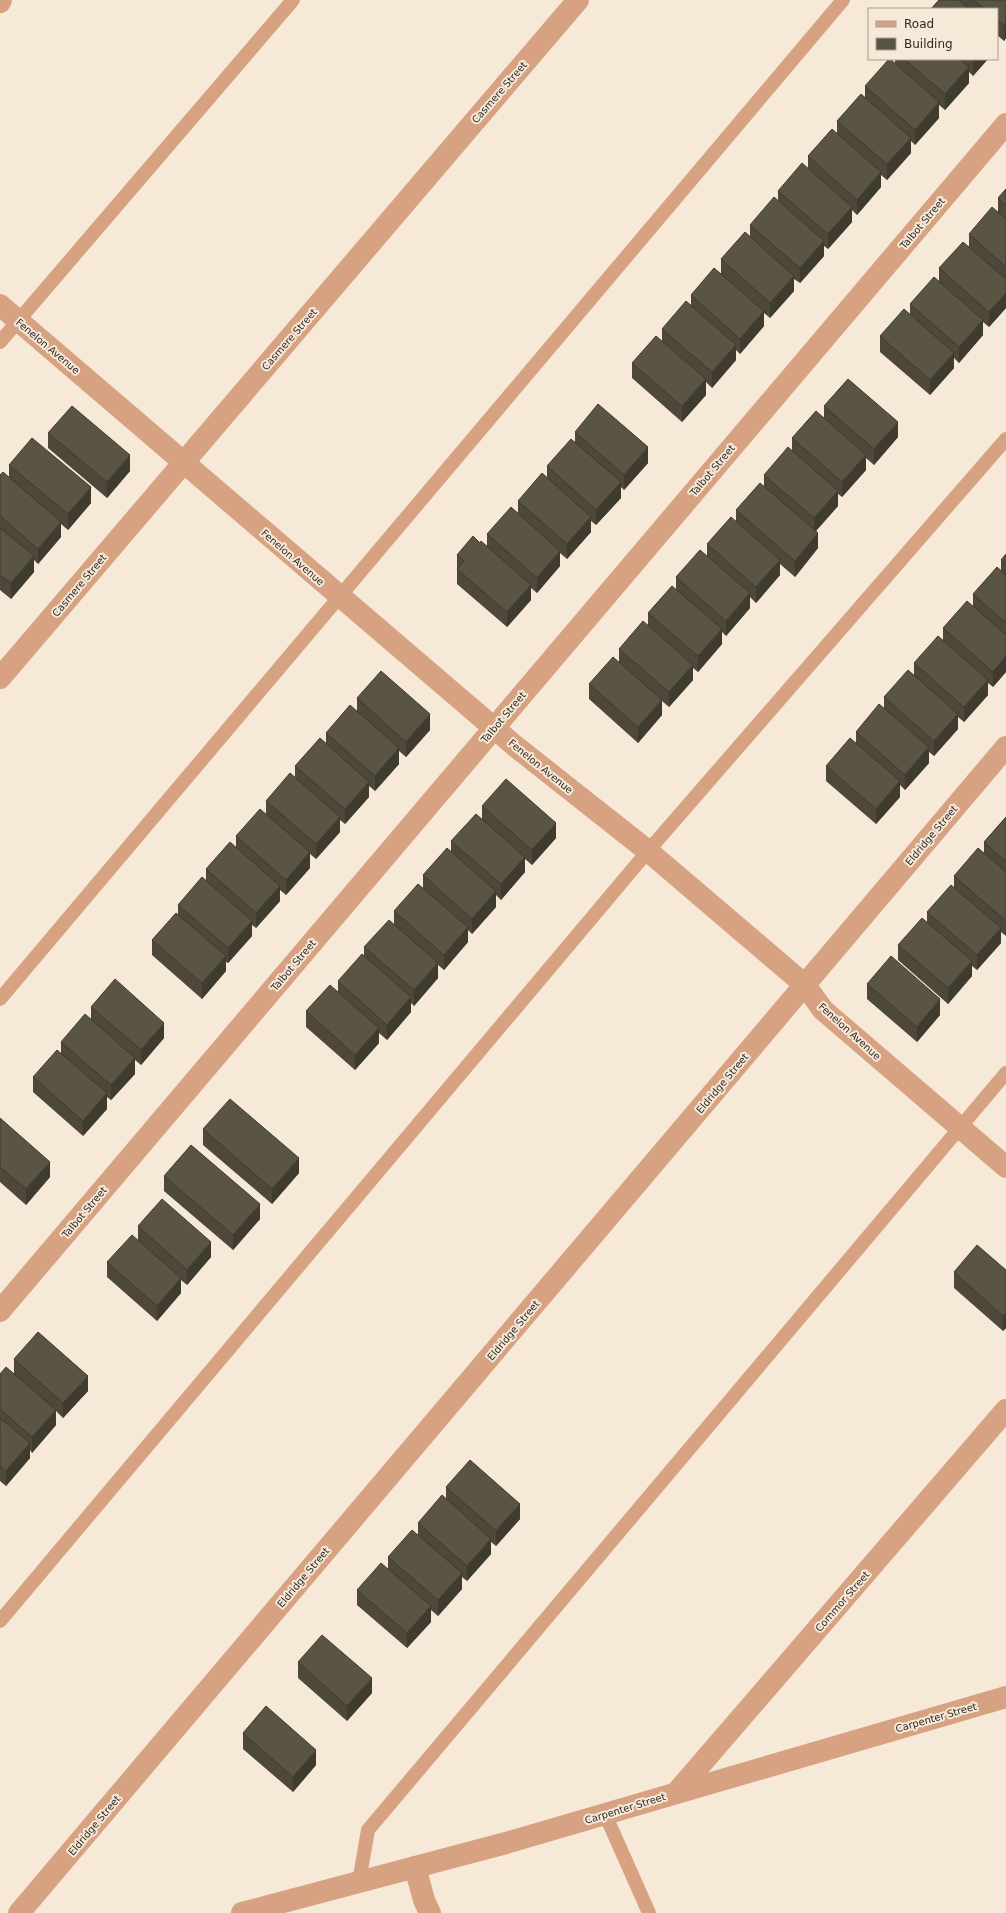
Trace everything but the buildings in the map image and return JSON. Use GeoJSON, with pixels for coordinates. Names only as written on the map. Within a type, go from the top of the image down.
{"type":"FeatureCollection","features":[{"type":"Feature","properties":{"kind":"street","name":"Casmere Street"},"geometry":{"type":"LineString","coordinates":[[0,678],[578,0]]}},
{"type":"Feature","properties":{"kind":"street","name":"Talbot Street"},"geometry":{"type":"LineString","coordinates":[[0,1311],[1006,124]]}},
{"type":"Feature","properties":{"kind":"street","name":"Fenelon Avenue"},"geometry":{"type":"LineString","coordinates":[[0,305],[494,728],[648,851],[805,985],[823,1010],[1006,1167]]}},
{"type":"Feature","properties":{"kind":"street","name":"Eldridge Street"},"geometry":{"type":"LineString","coordinates":[[19,1913],[1006,747]]}},
{"type":"Feature","properties":{"kind":"street","name":"Commor Street"},"geometry":{"type":"LineString","coordinates":[[678,1792],[1006,1410]]}},
{"type":"Feature","properties":{"kind":"street","name":"Carpenter Street"},"geometry":{"type":"LineString","coordinates":[[242,1913],[506,1843],[1006,1697]]}},
{"type":"Feature","properties":{"kind":"street"},"geometry":{"type":"LineString","coordinates":[[414,1868],[424,1900],[430,1913]]}},
{"type":"Feature","properties":{"kind":"lane"},"geometry":{"type":"LineString","coordinates":[[0,342],[294,0]]}},
{"type":"Feature","properties":{"kind":"lane"},"geometry":{"type":"LineString","coordinates":[[0,999],[843,0]]}},
{"type":"Feature","properties":{"kind":"lane"},"geometry":{"type":"LineString","coordinates":[[0,1620],[648,851],[1006,439]]}},
{"type":"Feature","properties":{"kind":"lane"},"geometry":{"type":"LineString","coordinates":[[359,1882],[368,1830],[1006,1073]]}},
{"type":"Feature","properties":{"kind":"lane"},"geometry":{"type":"LineString","coordinates":[[605,1814],[649,1913]]}}]}
